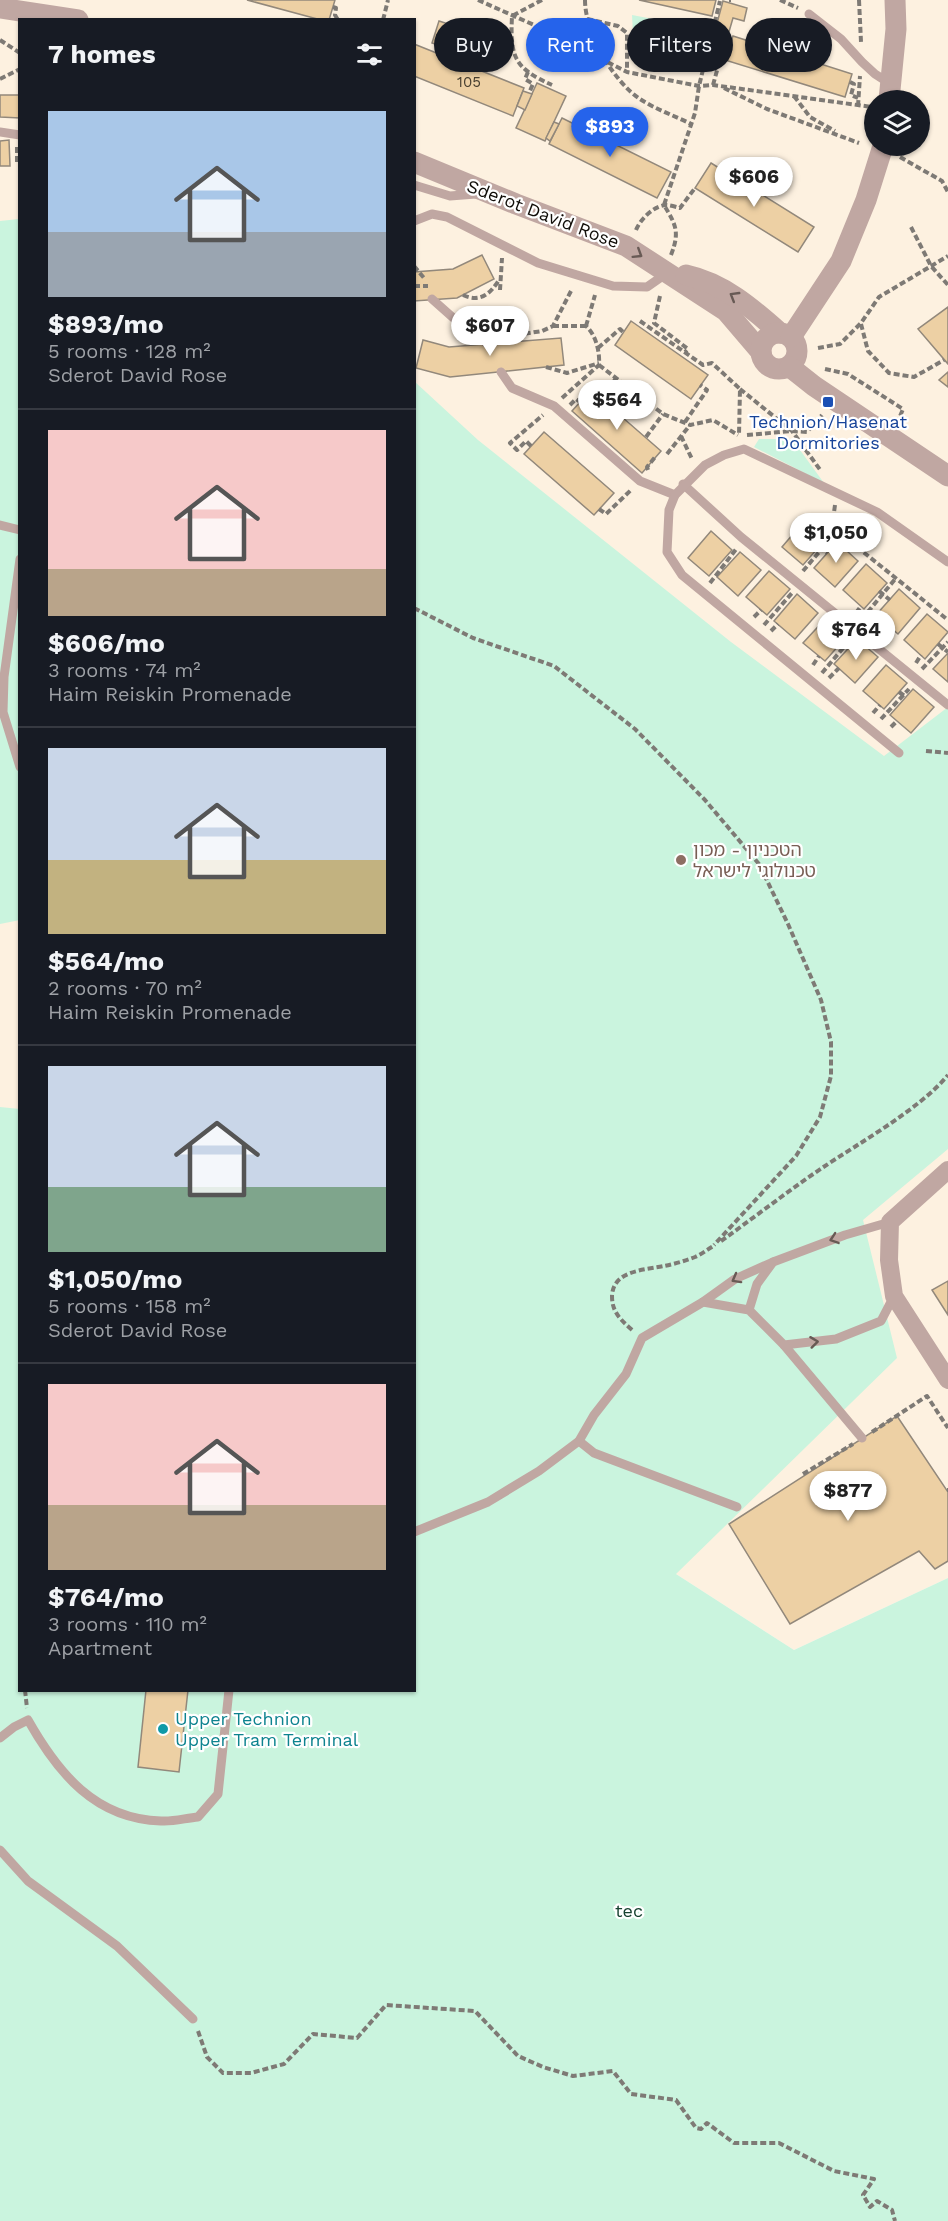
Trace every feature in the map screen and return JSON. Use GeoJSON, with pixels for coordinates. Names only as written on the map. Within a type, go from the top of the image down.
{"type":"FeatureCollection","features":[{"type":"Feature","properties":{"kind":"street"},"geometry":{"type":"LineString","coordinates":[[890,90],[896,28],[895,0]]}},
{"type":"Feature","properties":{"kind":"street"},"geometry":{"type":"LineString","coordinates":[[0,9],[64,18]]}},
{"type":"Feature","properties":{"kind":"street"},"geometry":{"type":"LineString","coordinates":[[669,264],[748,304],[785,335],[795,341],[798,352],[790,367],[779,370],[768,367],[761,352],[764,341],[768,337],[785,335],[840,261],[866,200],[888,156]]}},
{"type":"Feature","properties":{"kind":"street","name":"Sderot David Rose"},"geometry":{"type":"LineString","coordinates":[[416,163],[669,264],[726,311],[761,352]]}},
{"type":"Feature","properties":{"kind":"street"},"geometry":{"type":"LineString","coordinates":[[790,367],[814,386],[948,476]]}},
{"type":"Feature","properties":{"kind":"street"},"geometry":{"type":"LineString","coordinates":[[948,1170],[890,1222],[889,1260],[894,1296],[948,1380]]}},
{"type":"Feature","properties":{"kind":"lane"},"geometry":{"type":"LineString","coordinates":[[0,9],[18,18]]}},
{"type":"Feature","properties":{"kind":"lane"},"geometry":{"type":"LineString","coordinates":[[809,14],[841,39],[888,90]]}},
{"type":"Feature","properties":{"kind":"lane"},"geometry":{"type":"LineString","coordinates":[[0,132],[18,135]]}},
{"type":"Feature","properties":{"kind":"lane"},"geometry":{"type":"LineString","coordinates":[[416,186],[450,196],[487,192]]}},
{"type":"Feature","properties":{"kind":"lane"},"geometry":{"type":"LineString","coordinates":[[416,220],[432,214],[447,218],[538,263],[613,286],[647,287],[669,264]]}},
{"type":"Feature","properties":{"kind":"lane"},"geometry":{"type":"LineString","coordinates":[[432,299],[459,323],[492,341]]}},
{"type":"Feature","properties":{"kind":"lane"},"geometry":{"type":"LineString","coordinates":[[501,372],[512,388],[556,404],[640,481],[675,495]]}},
{"type":"Feature","properties":{"kind":"lane"},"geometry":{"type":"LineString","coordinates":[[899,753],[681,575],[667,552],[669,510],[675,495],[683,484],[705,465],[724,455],[744,449],[877,512],[948,561]]}},
{"type":"Feature","properties":{"kind":"lane"},"geometry":{"type":"LineString","coordinates":[[683,484],[741,537],[948,705]]}},
{"type":"Feature","properties":{"kind":"lane"},"geometry":{"type":"LineString","coordinates":[[0,525],[18,530]]}},
{"type":"Feature","properties":{"kind":"lane"},"geometry":{"type":"LineString","coordinates":[[18,574],[4,677],[3,712],[18,761]]}},
{"type":"Feature","properties":{"kind":"lane"},"geometry":{"type":"LineString","coordinates":[[416,1531],[488,1502],[539,1471],[579,1441],[594,1415],[626,1374],[642,1338],[703,1302],[735,1279],[845,1234],[890,1222]]}},
{"type":"Feature","properties":{"kind":"lane"},"geometry":{"type":"LineString","coordinates":[[749,1310],[757,1284],[773,1262]]}},
{"type":"Feature","properties":{"kind":"lane"},"geometry":{"type":"LineString","coordinates":[[784,1346],[836,1339],[881,1321],[894,1296]]}},
{"type":"Feature","properties":{"kind":"lane"},"geometry":{"type":"LineString","coordinates":[[703,1302],[749,1310],[784,1346],[862,1438]]}},
{"type":"Feature","properties":{"kind":"lane"},"geometry":{"type":"LineString","coordinates":[[579,1441],[594,1453],[737,1507]]}},
{"type":"Feature","properties":{"kind":"lane"},"geometry":{"type":"LineString","coordinates":[[0,1738],[28,1720],[42,1745],[64,1774],[85,1794],[119,1814],[162,1822],[198,1816],[218,1794],[229,1692]]}},
{"type":"Feature","properties":{"kind":"lane"},"geometry":{"type":"LineString","coordinates":[[0,1850],[28,1881],[117,1946],[193,2019]]}},
{"type":"Feature","properties":{"kind":"path"},"geometry":{"type":"LineString","coordinates":[[384,18],[388,0]]}},
{"type":"Feature","properties":{"kind":"path"},"geometry":{"type":"LineString","coordinates":[[478,0],[526,22]]}},
{"type":"Feature","properties":{"kind":"path"},"geometry":{"type":"LineString","coordinates":[[512,16],[542,0]]}},
{"type":"Feature","properties":{"kind":"path"},"geometry":{"type":"LineString","coordinates":[[585,0],[587,18]]}},
{"type":"Feature","properties":{"kind":"path"},"geometry":{"type":"LineString","coordinates":[[669,264],[677,239],[674,222],[664,205],[691,124],[719,0]]}},
{"type":"Feature","properties":{"kind":"path"},"geometry":{"type":"LineString","coordinates":[[780,0],[809,14]]}},
{"type":"Feature","properties":{"kind":"path"},"geometry":{"type":"LineString","coordinates":[[333,6],[336,8],[337,18]]}},
{"type":"Feature","properties":{"kind":"path"},"geometry":{"type":"LineString","coordinates":[[0,40],[18,52]]}},
{"type":"Feature","properties":{"kind":"path"},"geometry":{"type":"LineString","coordinates":[[514,50],[521,67],[526,71]]}},
{"type":"Feature","properties":{"kind":"path"},"geometry":{"type":"LineString","coordinates":[[615,67],[627,72],[699,86],[713,85],[864,106]]}},
{"type":"Feature","properties":{"kind":"path"},"geometry":{"type":"LineString","coordinates":[[0,79],[18,70]]}},
{"type":"Feature","properties":{"kind":"path"},"geometry":{"type":"LineString","coordinates":[[529,93],[533,84],[525,79],[528,72],[552,85]]}},
{"type":"Feature","properties":{"kind":"path"},"geometry":{"type":"LineString","coordinates":[[615,72],[640,99],[691,124]]}},
{"type":"Feature","properties":{"kind":"path"},"geometry":{"type":"LineString","coordinates":[[713,85],[717,72]]}},
{"type":"Feature","properties":{"kind":"path"},"geometry":{"type":"LineString","coordinates":[[850,82],[854,84],[851,95],[858,98]]}},
{"type":"Feature","properties":{"kind":"path"},"geometry":{"type":"LineString","coordinates":[[721,86],[767,109],[846,137]]}},
{"type":"Feature","properties":{"kind":"path"},"geometry":{"type":"LineString","coordinates":[[793,96],[810,117],[859,143]]}},
{"type":"Feature","properties":{"kind":"path"},"geometry":{"type":"LineString","coordinates":[[17,153],[18,164]]}},
{"type":"Feature","properties":{"kind":"path"},"geometry":{"type":"LineString","coordinates":[[900,156],[942,181],[948,192]]}},
{"type":"Feature","properties":{"kind":"path"},"geometry":{"type":"LineString","coordinates":[[633,238],[639,222],[651,212],[664,205],[680,208],[695,188]]}},
{"type":"Feature","properties":{"kind":"path"},"geometry":{"type":"LineString","coordinates":[[911,227],[931,266],[948,285]]}},
{"type":"Feature","properties":{"kind":"path"},"geometry":{"type":"LineString","coordinates":[[500,290],[502,255],[507,247]]}},
{"type":"Feature","properties":{"kind":"path"},"geometry":{"type":"LineString","coordinates":[[818,348],[840,344],[861,323],[879,297],[948,256]]}},
{"type":"Feature","properties":{"kind":"path"},"geometry":{"type":"LineString","coordinates":[[416,268],[424,278]]}},
{"type":"Feature","properties":{"kind":"path"},"geometry":{"type":"LineString","coordinates":[[463,295],[484,297],[491,292],[499,280]]}},
{"type":"Feature","properties":{"kind":"path"},"geometry":{"type":"LineString","coordinates":[[553,326],[572,289]]}},
{"type":"Feature","properties":{"kind":"path"},"geometry":{"type":"LineString","coordinates":[[586,326],[595,295]]}},
{"type":"Feature","properties":{"kind":"path"},"geometry":{"type":"LineString","coordinates":[[660,296],[654,323],[688,349],[686,352]]}},
{"type":"Feature","properties":{"kind":"path"},"geometry":{"type":"LineString","coordinates":[[640,321],[703,365],[712,363],[792,431],[824,476]]}},
{"type":"Feature","properties":{"kind":"path"},"geometry":{"type":"LineString","coordinates":[[861,323],[868,351],[889,374],[914,377],[944,360]]}},
{"type":"Feature","properties":{"kind":"path"},"geometry":{"type":"LineString","coordinates":[[492,341],[512,334],[542,331],[553,326],[586,326],[591,330],[598,348],[599,364],[663,414],[690,424],[713,420],[739,435],[740,389]]}},
{"type":"Feature","properties":{"kind":"path"},"geometry":{"type":"LineString","coordinates":[[598,348],[620,329],[624,333]]}},
{"type":"Feature","properties":{"kind":"path"},"geometry":{"type":"LineString","coordinates":[[546,367],[567,374],[599,364]]}},
{"type":"Feature","properties":{"kind":"path"},"geometry":{"type":"LineString","coordinates":[[531,446],[526,441],[518,450],[510,443],[599,364]]}},
{"type":"Feature","properties":{"kind":"path"},"geometry":{"type":"LineString","coordinates":[[825,369],[848,374],[903,409],[897,421]]}},
{"type":"Feature","properties":{"kind":"path"},"geometry":{"type":"LineString","coordinates":[[602,399],[616,378]]}},
{"type":"Feature","properties":{"kind":"path"},"geometry":{"type":"LineString","coordinates":[[685,422],[707,390],[700,386]]}},
{"type":"Feature","properties":{"kind":"path"},"geometry":{"type":"LineString","coordinates":[[646,438],[663,414]]}},
{"type":"Feature","properties":{"kind":"path"},"geometry":{"type":"LineString","coordinates":[[747,435],[807,432],[822,414]]}},
{"type":"Feature","properties":{"kind":"path"},"geometry":{"type":"LineString","coordinates":[[667,454],[690,424]]}},
{"type":"Feature","properties":{"kind":"path"},"geometry":{"type":"LineString","coordinates":[[681,436],[695,464]]}},
{"type":"Feature","properties":{"kind":"path"},"geometry":{"type":"LineString","coordinates":[[647,467],[656,456]]}},
{"type":"Feature","properties":{"kind":"path"},"geometry":{"type":"LineString","coordinates":[[599,509],[606,514],[640,481]]}},
{"type":"Feature","properties":{"kind":"path"},"geometry":{"type":"LineString","coordinates":[[836,501],[832,527],[948,620]]}},
{"type":"Feature","properties":{"kind":"path"},"geometry":{"type":"LineString","coordinates":[[803,572],[837,531]]}},
{"type":"Feature","properties":{"kind":"path"},"geometry":{"type":"LineString","coordinates":[[821,548],[827,553]]}},
{"type":"Feature","properties":{"kind":"path"},"geometry":{"type":"LineString","coordinates":[[710,583],[731,555]]}},
{"type":"Feature","properties":{"kind":"path"},"geometry":{"type":"LineString","coordinates":[[862,619],[881,593],[896,578]]}},
{"type":"Feature","properties":{"kind":"path"},"geometry":{"type":"LineString","coordinates":[[881,593],[890,600]]}},
{"type":"Feature","properties":{"kind":"path"},"geometry":{"type":"LineString","coordinates":[[763,626],[789,597]]}},
{"type":"Feature","properties":{"kind":"path"},"geometry":{"type":"LineString","coordinates":[[856,614],[861,606]]}},
{"type":"Feature","properties":{"kind":"path"},"geometry":{"type":"LineString","coordinates":[[416,609],[473,638],[554,666],[635,729],[705,800],[759,864],[788,924],[821,1000],[831,1042],[831,1076],[820,1117],[796,1156],[714,1245]]}},
{"type":"Feature","properties":{"kind":"path"},"geometry":{"type":"LineString","coordinates":[[753,618],[761,610]]}},
{"type":"Feature","properties":{"kind":"path"},"geometry":{"type":"LineString","coordinates":[[870,626],[879,618]]}},
{"type":"Feature","properties":{"kind":"path"},"geometry":{"type":"LineString","coordinates":[[771,632],[778,624]]}},
{"type":"Feature","properties":{"kind":"path"},"geometry":{"type":"LineString","coordinates":[[822,673],[848,642]]}},
{"type":"Feature","properties":{"kind":"path"},"geometry":{"type":"LineString","coordinates":[[922,669],[948,642]]}},
{"type":"Feature","properties":{"kind":"path"},"geometry":{"type":"LineString","coordinates":[[938,644],[948,652]]}},
{"type":"Feature","properties":{"kind":"path"},"geometry":{"type":"LineString","coordinates":[[916,664],[921,655]]}},
{"type":"Feature","properties":{"kind":"path"},"geometry":{"type":"LineString","coordinates":[[813,665],[819,656]]}},
{"type":"Feature","properties":{"kind":"path"},"geometry":{"type":"LineString","coordinates":[[829,678],[839,668]]}},
{"type":"Feature","properties":{"kind":"path"},"geometry":{"type":"LineString","coordinates":[[881,719],[912,686]]}},
{"type":"Feature","properties":{"kind":"path"},"geometry":{"type":"LineString","coordinates":[[873,713],[880,705]]}},
{"type":"Feature","properties":{"kind":"path"},"geometry":{"type":"LineString","coordinates":[[891,727],[897,721]]}},
{"type":"Feature","properties":{"kind":"path"},"geometry":{"type":"LineString","coordinates":[[926,751],[948,753]]}},
{"type":"Feature","properties":{"kind":"path"},"geometry":{"type":"LineString","coordinates":[[642,1338],[618,1317],[612,1306],[612,1290],[620,1279],[635,1270],[664,1266],[696,1257],[821,1168],[908,1110],[948,1076]]}},
{"type":"Feature","properties":{"kind":"path"},"geometry":{"type":"LineString","coordinates":[[803,1474],[927,1396],[948,1428]]}},
{"type":"Feature","properties":{"kind":"path"},"geometry":{"type":"LineString","coordinates":[[193,2019],[207,2057],[223,2073],[251,2073],[284,2064],[313,2034],[357,2038],[386,2005],[475,2011],[519,2056],[543,2067],[573,2076],[612,2071],[631,2094],[676,2100],[696,2128],[702,2129],[706,2123],[734,2143],[779,2143],[834,2171],[874,2179],[863,2195],[870,2206],[877,2201],[892,2210],[895,2221]]}},
{"type":"Feature","properties":{"kind":"shaded area","name":"הטכניון - מכון טכנולוגי לישראל"},"geometry":{"type":"Polygon","coordinates":[[[0,0],[948,0],[948,1578],[794,1650],[676,1574],[416,1602],[416,18],[18,18],[18,1692],[20,1692],[0,1907],[0,0]]]}},
{"type":"Feature","properties":{"kind":"green space"},"geometry":{"type":"Polygon","coordinates":[[[632,15],[648,18],[632,18],[632,15]]]}},
{"type":"Feature","properties":{"kind":"green space"},"geometry":{"type":"Polygon","coordinates":[[[18,219],[18,920],[0,924],[0,221],[18,219]]]}},
{"type":"Feature","properties":{"kind":"green space","name":"tec"},"geometry":{"type":"Polygon","coordinates":[[[416,383],[478,440],[731,642],[884,756],[948,707],[948,1149],[863,1220],[897,1358],[676,1574],[794,1650],[948,1578],[948,2221],[0,2221],[0,1107],[18,1109],[18,1692],[416,1692],[416,383]]]}},
{"type":"Feature","properties":{"kind":"green space"},"geometry":{"type":"Polygon","coordinates":[[[759,439],[792,439],[824,483],[754,447],[759,439]]]}},
{"type":"Feature","properties":{"kind":"building"},"geometry":{"type":"Polygon","coordinates":[[[247,0],[335,0],[330,18],[314,18],[247,0]]]}},
{"type":"Feature","properties":{"kind":"building"},"geometry":{"type":"Polygon","coordinates":[[[639,0],[716,0],[712,16],[639,0]]]}},
{"type":"Feature","properties":{"kind":"building"},"geometry":{"type":"Polygon","coordinates":[[[723,1],[747,8],[744,21],[718,18],[723,1]]]}},
{"type":"Feature","properties":{"kind":"building"},"geometry":{"type":"Polygon","coordinates":[[[733,36],[745,40],[745,66],[733,62],[733,36]]]}},
{"type":"Feature","properties":{"kind":"building"},"geometry":{"type":"Polygon","coordinates":[[[416,45],[434,52],[434,72],[484,72],[524,88],[513,116],[416,77],[416,45]]]}},
{"type":"Feature","properties":{"kind":"building"},"geometry":{"type":"Polygon","coordinates":[[[832,68],[852,74],[845,97],[764,72],[832,72],[832,68]]]}},
{"type":"Feature","properties":{"kind":"building"},"geometry":{"type":"Polygon","coordinates":[[[537,83],[566,96],[545,141],[516,128],[537,83]]]}},
{"type":"Feature","properties":{"kind":"building"},"geometry":{"type":"Polygon","coordinates":[[[523,91],[532,94],[525,110],[517,106],[523,91]]]}},
{"type":"Feature","properties":{"kind":"building"},"geometry":{"type":"Polygon","coordinates":[[[0,95],[18,95],[18,118],[0,117],[0,95]]]}},
{"type":"Feature","properties":{"kind":"building"},"geometry":{"type":"Polygon","coordinates":[[[562,118],[671,172],[657,198],[549,144],[562,118]]]}},
{"type":"Feature","properties":{"kind":"building"},"geometry":{"type":"Polygon","coordinates":[[[554,122],[559,124],[550,141],[546,138],[554,122]]]}},
{"type":"Feature","properties":{"kind":"building"},"geometry":{"type":"Polygon","coordinates":[[[9,140],[10,166],[0,166],[0,141],[9,140]]]}},
{"type":"Feature","properties":{"kind":"building"},"geometry":{"type":"Polygon","coordinates":[[[711,163],[814,227],[798,252],[695,188],[711,163]]]}},
{"type":"Feature","properties":{"kind":"building"},"geometry":{"type":"Polygon","coordinates":[[[482,255],[494,279],[457,298],[416,301],[416,272],[453,269],[482,255]]]}},
{"type":"Feature","properties":{"kind":"building"},"geometry":{"type":"Polygon","coordinates":[[[948,307],[948,364],[918,329],[948,307]]]}},
{"type":"Feature","properties":{"kind":"building"},"geometry":{"type":"Polygon","coordinates":[[[631,321],[708,375],[691,399],[615,345],[631,321]]]}},
{"type":"Feature","properties":{"kind":"building"},"geometry":{"type":"Polygon","coordinates":[[[561,338],[564,365],[450,377],[416,368],[423,340],[449,347],[561,338]]]}},
{"type":"Feature","properties":{"kind":"building"},"geometry":{"type":"Polygon","coordinates":[[[948,372],[948,387],[939,380],[948,372]]]}},
{"type":"Feature","properties":{"kind":"building"},"geometry":{"type":"Polygon","coordinates":[[[591,390],[661,451],[642,473],[572,411],[591,390]]]}},
{"type":"Feature","properties":{"kind":"building"},"geometry":{"type":"Polygon","coordinates":[[[544,432],[614,493],[594,515],[524,454],[544,432]]]}},
{"type":"Feature","properties":{"kind":"building"},"geometry":{"type":"Polygon","coordinates":[[[805,520],[826,539],[803,565],[782,547],[805,520]]]}},
{"type":"Feature","properties":{"kind":"building"},"geometry":{"type":"Polygon","coordinates":[[[711,531],[732,550],[709,576],[688,558],[711,531]]]}},
{"type":"Feature","properties":{"kind":"building"},"geometry":{"type":"Polygon","coordinates":[[[837,542],[858,561],[835,587],[814,568],[837,542]]]}},
{"type":"Feature","properties":{"kind":"building"},"geometry":{"type":"Polygon","coordinates":[[[740,552],[761,570],[738,596],[717,577],[740,552]]]}},
{"type":"Feature","properties":{"kind":"building"},"geometry":{"type":"Polygon","coordinates":[[[866,564],[887,583],[864,609],[843,590],[866,564]]]}},
{"type":"Feature","properties":{"kind":"building"},"geometry":{"type":"Polygon","coordinates":[[[769,571],[790,589],[767,615],[746,597],[769,571]]]}},
{"type":"Feature","properties":{"kind":"building"},"geometry":{"type":"Polygon","coordinates":[[[899,589],[920,608],[898,634],[876,615],[899,589]]]}},
{"type":"Feature","properties":{"kind":"building"},"geometry":{"type":"Polygon","coordinates":[[[797,594],[818,613],[795,639],[774,621],[797,594]]]}},
{"type":"Feature","properties":{"kind":"building"},"geometry":{"type":"Polygon","coordinates":[[[927,614],[948,632],[925,659],[904,640],[927,614]]]}},
{"type":"Feature","properties":{"kind":"building"},"geometry":{"type":"Polygon","coordinates":[[[827,617],[848,635],[825,661],[803,643],[827,617]]]}},
{"type":"Feature","properties":{"kind":"building"},"geometry":{"type":"Polygon","coordinates":[[[857,639],[878,657],[855,683],[834,664],[857,639]]]}},
{"type":"Feature","properties":{"kind":"building"},"geometry":{"type":"Polygon","coordinates":[[[948,653],[948,682],[933,669],[948,653]]]}},
{"type":"Feature","properties":{"kind":"building"},"geometry":{"type":"Polygon","coordinates":[[[886,665],[907,683],[884,709],[863,691],[886,665]]]}},
{"type":"Feature","properties":{"kind":"building"},"geometry":{"type":"Polygon","coordinates":[[[913,689],[934,707],[911,733],[890,715],[913,689]]]}},
{"type":"Feature","properties":{"kind":"building"},"geometry":{"type":"Polygon","coordinates":[[[948,1281],[948,1315],[932,1290],[948,1281]]]}},
{"type":"Feature","properties":{"kind":"building"},"geometry":{"type":"Polygon","coordinates":[[[897,1416],[948,1492],[948,1561],[935,1569],[919,1551],[790,1624],[729,1524],[897,1416]]]}},
{"type":"Feature","properties":{"kind":"building","name":"Upper Technion Upper Tram Terminal"},"geometry":{"type":"Polygon","coordinates":[[[146,1692],[188,1692],[179,1772],[138,1767],[146,1692]]]}},
{"type":"Feature","properties":{"kind":"place","name":"Technion/Hasenat Dormitories"},"geometry":{"type":"Point","coordinates":[828,402]}},
{"type":"Feature","properties":{"kind":"place","name":"הטכניון - מכון טכנולוגי לישראל"},"geometry":{"type":"Point","coordinates":[681,860]}},
{"type":"Feature","properties":{"kind":"place","name":"Upper Technion Upper Tram Terminal"},"geometry":{"type":"Point","coordinates":[163,1729]}}]}
